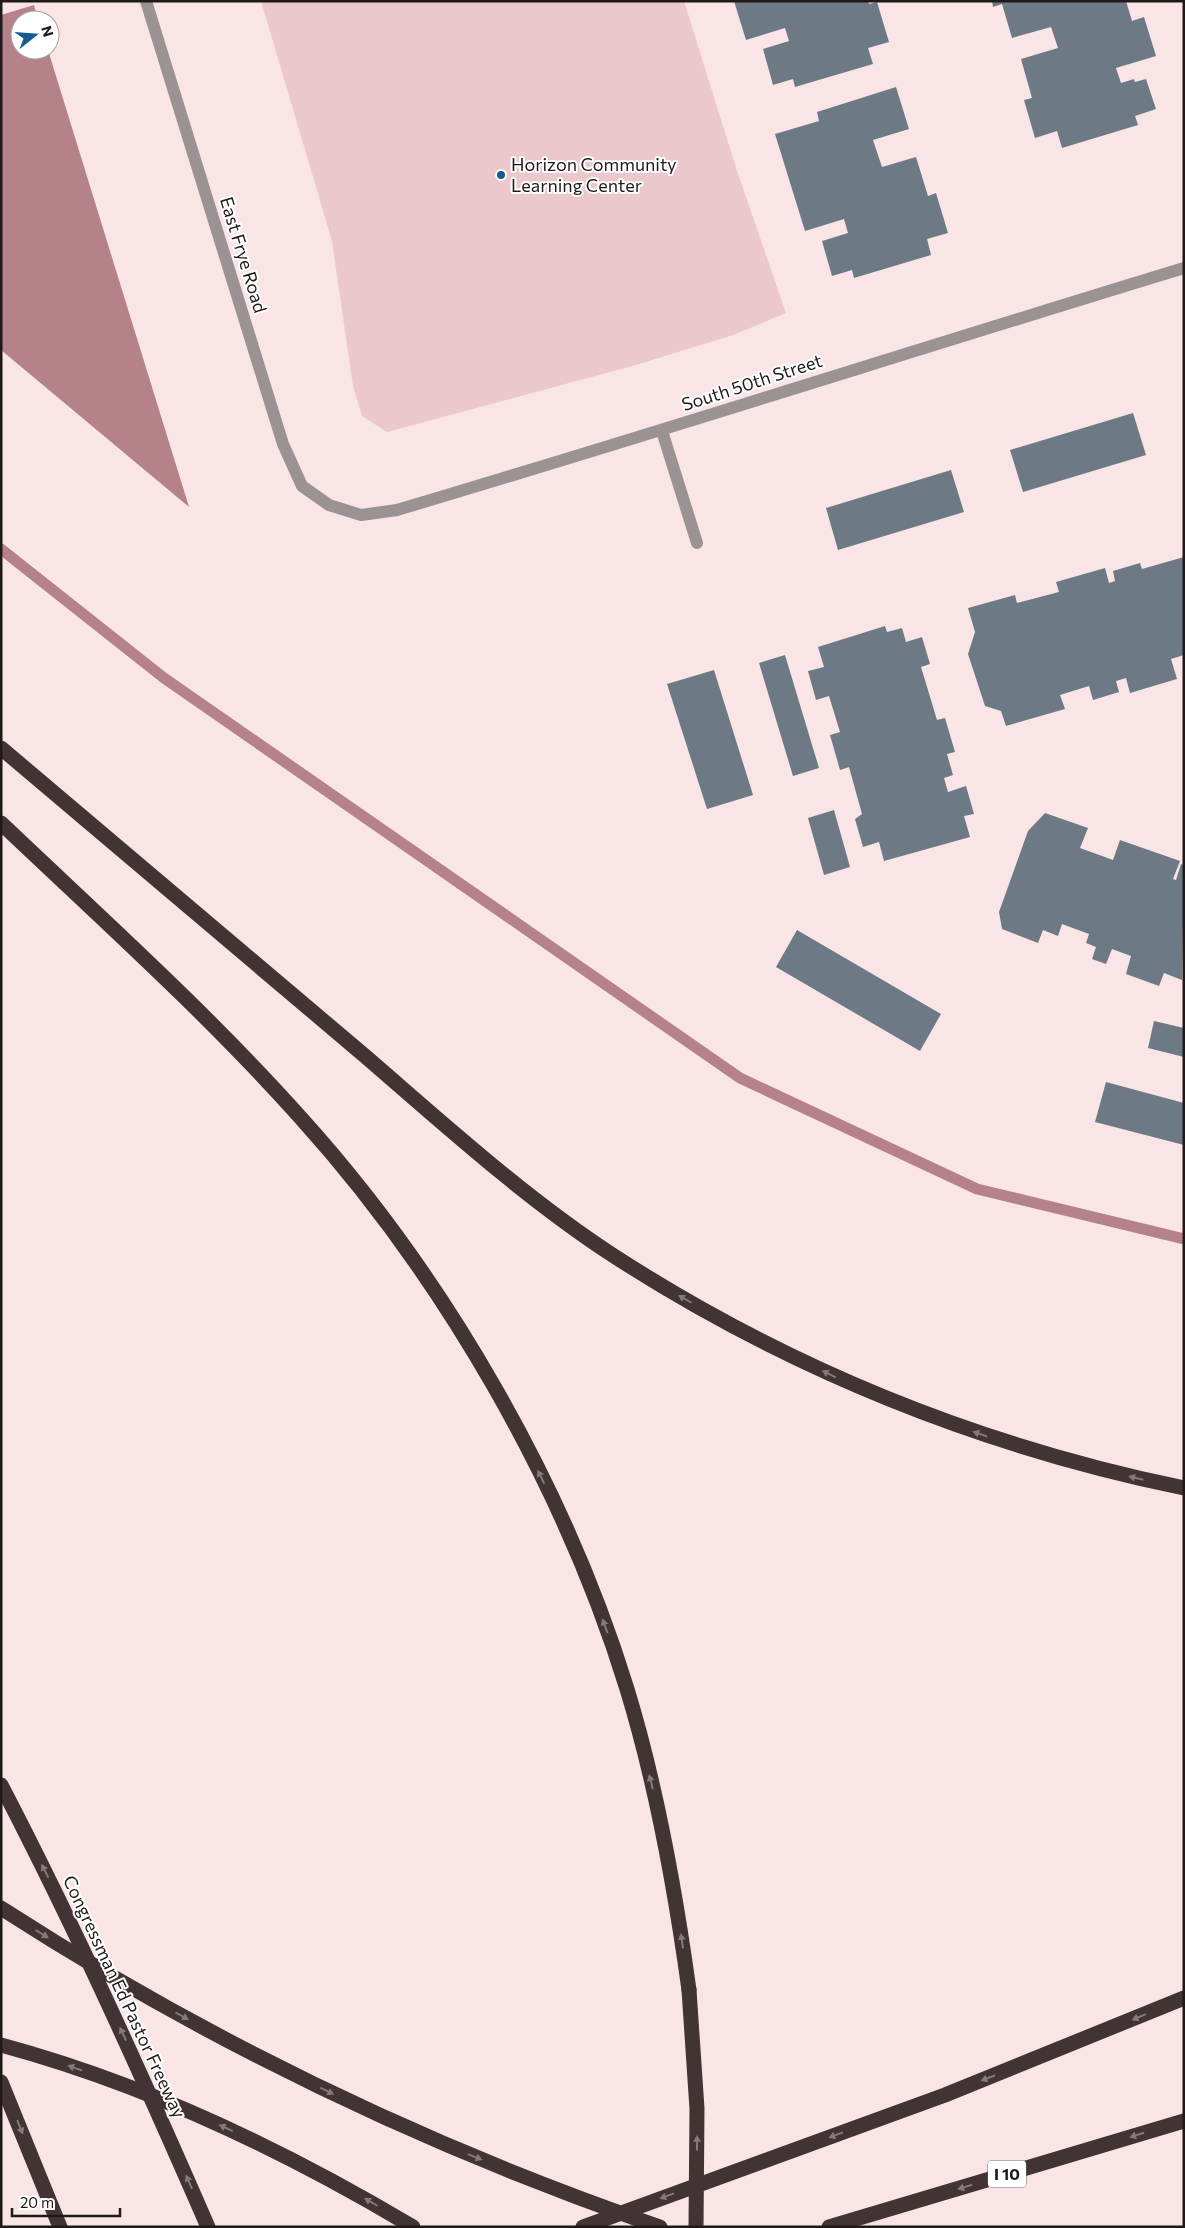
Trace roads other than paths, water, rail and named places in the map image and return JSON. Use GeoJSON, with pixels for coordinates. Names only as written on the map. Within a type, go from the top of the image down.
{"type":"FeatureCollection","features":[{"type":"Feature","properties":{"kind":"highway"},"geometry":{"type":"LineString","coordinates":[[1,748],[509,1177],[611,1254],[682,1297],[779,1350],[897,1403],[1018,1447],[1079,1464],[1184,1488]]}},
{"type":"Feature","properties":{"kind":"highway"},"geometry":{"type":"LineString","coordinates":[[1,823],[138,953],[301,1118],[377,1210],[405,1249],[494,1387],[557,1509],[606,1627],[626,1689],[661,1820],[688,1990],[697,2109],[696,2227]]}},
{"type":"Feature","properties":{"kind":"highway","name":"Congressman Ed Pastor Freeway"},"geometry":{"type":"LineString","coordinates":[[1,1785],[86,1954],[208,2227]]}},
{"type":"Feature","properties":{"kind":"highway"},"geometry":{"type":"LineString","coordinates":[[1,1908],[112,1977],[214,2034],[302,2078],[468,2155],[527,2179],[660,2227]]}},
{"type":"Feature","properties":{"kind":"highway"},"geometry":{"type":"LineString","coordinates":[[583,2227],[945,2095],[1184,1998]]}},
{"type":"Feature","properties":{"kind":"highway"},"geometry":{"type":"LineString","coordinates":[[1,2045],[72,2067],[198,2114],[316,2171],[413,2227]]}},
{"type":"Feature","properties":{"kind":"highway"},"geometry":{"type":"LineString","coordinates":[[1,2082],[60,2227]]}},
{"type":"Feature","properties":{"kind":"highway","name":"I 10"},"geometry":{"type":"LineString","coordinates":[[830,2227],[1184,2121]]}},
{"type":"Feature","properties":{"kind":"street","name":"East Frye Road"},"geometry":{"type":"LineString","coordinates":[[146,1],[283,444],[302,486],[329,505]]}},
{"type":"Feature","properties":{"kind":"street","name":"South 50th Street"},"geometry":{"type":"LineString","coordinates":[[329,505],[361,515],[397,510],[662,431],[834,374],[1184,268]]}},
{"type":"Feature","properties":{"kind":"street"},"geometry":{"type":"LineString","coordinates":[[662,431],[697,543]]}},
{"type":"Feature","properties":{"kind":"waterway"},"geometry":{"type":"LineString","coordinates":[[1,549],[164,678],[740,1078],[977,1189],[1184,1239]]}},
{"type":"Feature","properties":{"kind":"place","name":"Horizon Community Learning Center"},"geometry":{"type":"Point","coordinates":[501,175]}}]}
